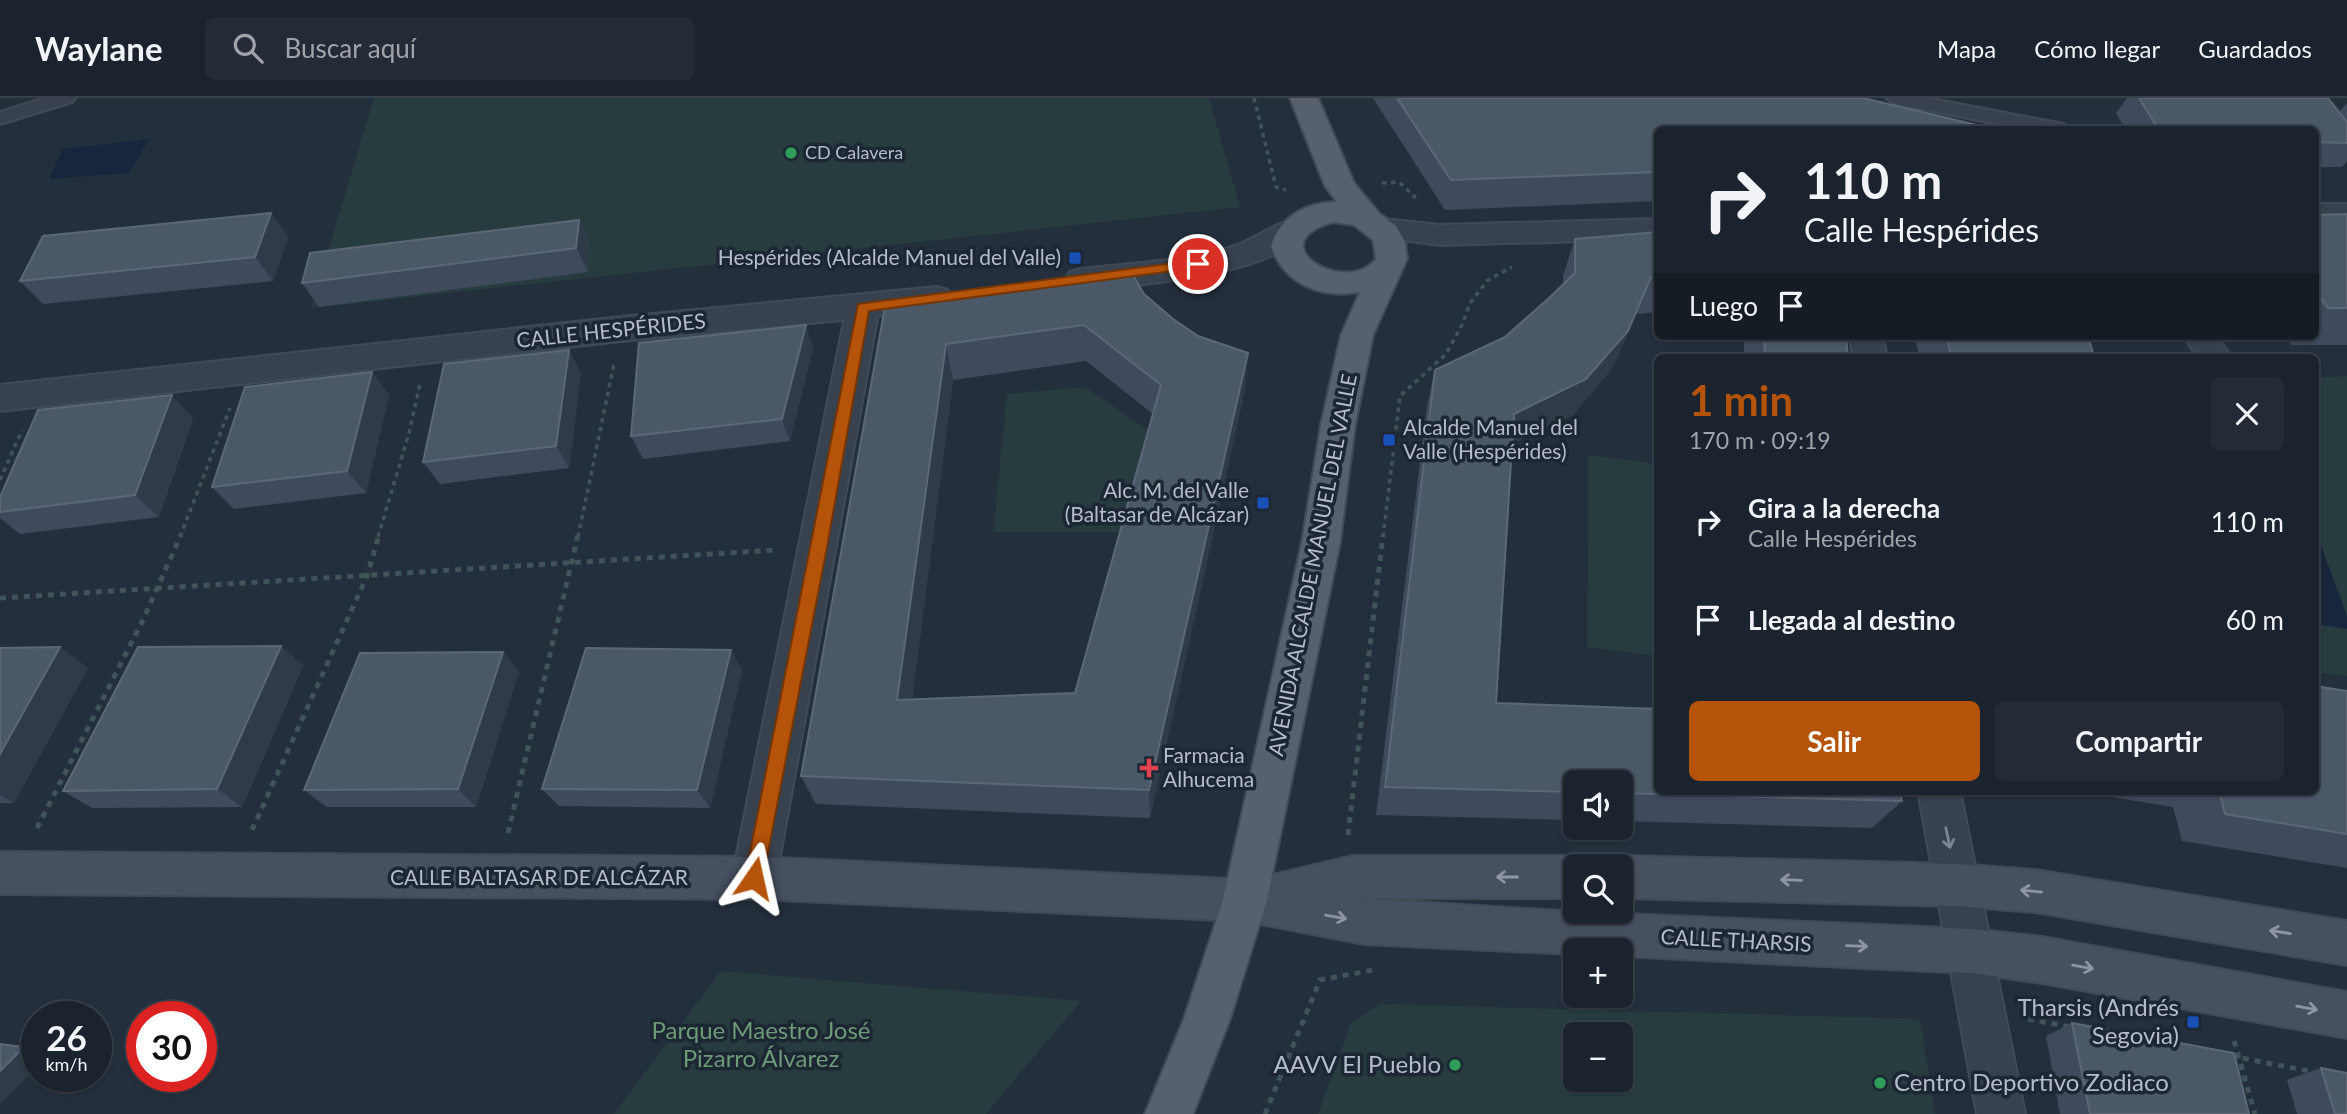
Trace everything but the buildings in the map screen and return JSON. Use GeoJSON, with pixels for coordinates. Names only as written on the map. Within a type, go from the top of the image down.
{"type":"FeatureCollection","features":[{"type":"Feature","properties":{"kind":"main road"},"geometry":{"type":"LineString","coordinates":[[1304,98],[1340,186],[1382,244]]}},
{"type":"Feature","properties":{"kind":"main road"},"geometry":{"type":"LineString","coordinates":[[1340,186],[1296,225],[1286,242],[1287,253],[1294,265],[1312,277],[1357,335]]}},
{"type":"Feature","properties":{"kind":"main road"},"geometry":{"type":"LineString","coordinates":[[1296,225],[1333,212],[1351,213],[1382,244]]}},
{"type":"Feature","properties":{"kind":"main road"},"geometry":{"type":"LineString","coordinates":[[1312,277],[1342,284],[1360,282],[1382,244]]}},
{"type":"Feature","properties":{"kind":"main road","name":"AVENIDA ALCALDE MANUEL DEL VALLE"},"geometry":{"type":"LineString","coordinates":[[1169,1114],[1207,1019],[1245,900],[1321,542],[1338,425],[1357,335],[1382,244]]}},
{"type":"Feature","properties":{"kind":"main road","name":"CALLE BALTASAR DE ALCÁZAR"},"geometry":{"type":"LineString","coordinates":[[7,874],[754,878],[1245,900]]}},
{"type":"Feature","properties":{"kind":"main road"},"geometry":{"type":"LineString","coordinates":[[1245,900],[1353,877],[1563,877]]}},
{"type":"Feature","properties":{"kind":"main road"},"geometry":{"type":"LineString","coordinates":[[1633,877],[1957,885],[2035,891],[2347,943]]}},
{"type":"Feature","properties":{"kind":"main road","name":"CALLE THARSIS"},"geometry":{"type":"LineString","coordinates":[[1245,900],[1364,922],[1970,951],[2042,960],[2347,1015]]}},
{"type":"Feature","properties":{"kind":"street"},"geometry":{"type":"LineString","coordinates":[[2319,214],[2347,214]]}},
{"type":"Feature","properties":{"kind":"street"},"geometry":{"type":"LineString","coordinates":[[1054,283],[1222,261],[1272,245],[1296,225]]}},
{"type":"Feature","properties":{"kind":"street"},"geometry":{"type":"LineString","coordinates":[[1382,244],[1440,235],[1654,229]]}},
{"type":"Feature","properties":{"kind":"street"},"geometry":{"type":"LineString","coordinates":[[1222,261],[1312,277]]}},
{"type":"Feature","properties":{"kind":"street","name":"CALLE HESPÉRIDES"},"geometry":{"type":"LineString","coordinates":[[0,398],[621,329],[863,307],[972,294]]}},
{"type":"Feature","properties":{"kind":"street"},"geometry":{"type":"LineString","coordinates":[[754,878],[863,307]]}},
{"type":"Feature","properties":{"kind":"street"},"geometry":{"type":"LineString","coordinates":[[1940,795],[2001,1114]]}},
{"type":"Feature","properties":{"kind":"lane"},"geometry":{"type":"LineString","coordinates":[[0,118],[65,98]]}},
{"type":"Feature","properties":{"kind":"lane"},"geometry":{"type":"LineString","coordinates":[[1896,98],[2042,126]]}},
{"type":"Feature","properties":{"kind":"path"},"geometry":{"type":"LineString","coordinates":[[1254,98],[1276,187],[1286,190]]}},
{"type":"Feature","properties":{"kind":"path"},"geometry":{"type":"LineString","coordinates":[[1399,182],[1423,205]]}},
{"type":"Feature","properties":{"kind":"path"},"geometry":{"type":"LineString","coordinates":[[1353,877],[1346,848],[1400,396],[1446,354],[1462,326],[1470,303],[1488,280],[1513,267],[1518,258]]}},
{"type":"Feature","properties":{"kind":"path"},"geometry":{"type":"LineString","coordinates":[[232,876],[367,576],[409,433],[428,350]]}},
{"type":"Feature","properties":{"kind":"path"},"geometry":{"type":"LineString","coordinates":[[7,874],[159,589],[215,453],[242,370]]}},
{"type":"Feature","properties":{"kind":"path"},"geometry":{"type":"LineString","coordinates":[[497,878],[572,565],[605,407]]}},
{"type":"Feature","properties":{"kind":"path"},"geometry":{"type":"LineString","coordinates":[[0,598],[572,565],[819,547]]}},
{"type":"Feature","properties":{"kind":"path"},"geometry":{"type":"LineString","coordinates":[[1265,1114],[1320,981],[1373,970],[1364,922]]}},
{"type":"Feature","properties":{"kind":"path"},"geometry":{"type":"LineString","coordinates":[[2220,993],[2255,1114]]}},
{"type":"Feature","properties":{"kind":"path"},"geometry":{"type":"LineString","coordinates":[[1983,1011],[2077,1028]]}},
{"type":"Feature","properties":{"kind":"path"},"geometry":{"type":"LineString","coordinates":[[2226,1055],[2333,1075]]}},
{"type":"Feature","properties":{"kind":"green space","name":"CD Calavera"},"geometry":{"type":"Polygon","coordinates":[[[374,98],[1209,98],[1240,207],[311,308],[374,98]]]}},
{"type":"Feature","properties":{"kind":"green space"},"geometry":{"type":"Polygon","coordinates":[[[2347,376],[2347,676],[2319,672],[2319,378],[2347,376]]]}},
{"type":"Feature","properties":{"kind":"green space"},"geometry":{"type":"Polygon","coordinates":[[[1085,387],[1148,430],[1120,532],[993,532],[1007,394],[1085,387]]]}},
{"type":"Feature","properties":{"kind":"green space"},"geometry":{"type":"Polygon","coordinates":[[[1588,455],[1654,464],[1654,656],[1587,647],[1588,455]]]}},
{"type":"Feature","properties":{"kind":"green space","name":"Parque Maestro José Pizarro Álvarez"},"geometry":{"type":"Polygon","coordinates":[[[721,971],[1081,1001],[986,1114],[614,1114],[721,971]]]}},
{"type":"Feature","properties":{"kind":"green space","name":"AAVV El Pueblo"},"geometry":{"type":"Polygon","coordinates":[[[1380,1004],[1920,1019],[1935,1114],[1318,1114],[1351,1023],[1380,1004]]]}},
{"type":"Feature","properties":{"kind":"water"},"geometry":{"type":"Polygon","coordinates":[[[149,139],[129,173],[49,179],[63,149],[149,139]]]}},
{"type":"Feature","properties":{"kind":"water"},"geometry":{"type":"Polygon","coordinates":[[[2319,540],[2347,616],[2347,629],[2319,625],[2319,540]]]}},
{"type":"Feature","properties":{"kind":"place","name":"CD Calavera"},"geometry":{"type":"Point","coordinates":[791,153]}},
{"type":"Feature","properties":{"kind":"place","name":"Hespérides (Alcalde Manuel del Valle)"},"geometry":{"type":"Point","coordinates":[1075,258]}},
{"type":"Feature","properties":{"kind":"place","name":"Alcalde Manuel del Valle (Hespérides)"},"geometry":{"type":"Point","coordinates":[1389,440]}},
{"type":"Feature","properties":{"kind":"place","name":"Alc. M. del Valle (Baltasar de Alcázar)"},"geometry":{"type":"Point","coordinates":[1263,503]}},
{"type":"Feature","properties":{"kind":"place","name":"Farmacia Alhucema"},"geometry":{"type":"Point","coordinates":[1149,768]}},
{"type":"Feature","properties":{"kind":"place","name":"Tharsis (Andrés Segovia)"},"geometry":{"type":"Point","coordinates":[2193,1022]}},
{"type":"Feature","properties":{"kind":"place","name":"AAVV El Pueblo"},"geometry":{"type":"Point","coordinates":[1455,1065]}},
{"type":"Feature","properties":{"kind":"place","name":"Centro Deportivo Zodiaco"},"geometry":{"type":"Point","coordinates":[1880,1083]}},
{"type":"Feature","properties":{"kind":"route"},"geometry":{"type":"LineString","coordinates":[[754,878],[863,307],[1198,264]]}}]}
